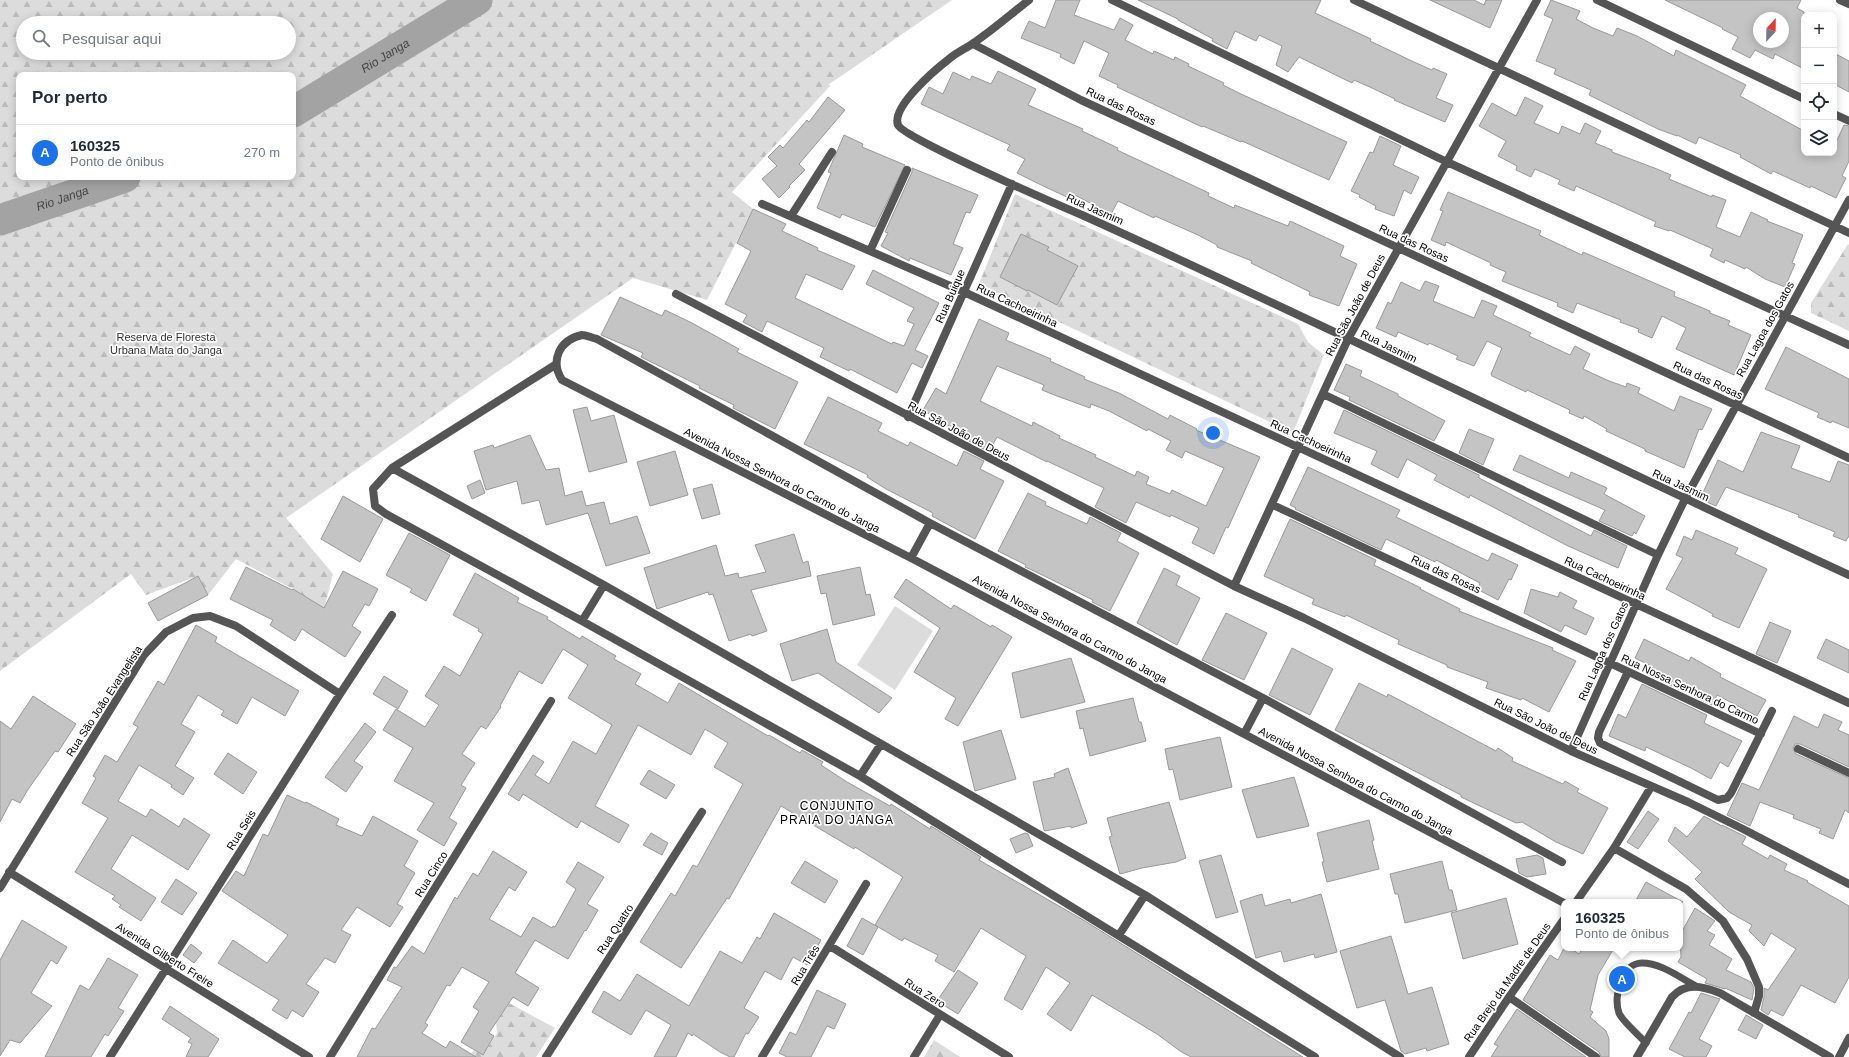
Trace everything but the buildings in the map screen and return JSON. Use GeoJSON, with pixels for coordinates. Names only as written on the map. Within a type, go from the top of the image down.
{"type":"FeatureCollection","features":[{"type":"Feature","properties":{"kind":"street"},"geometry":{"type":"LineString","coordinates":[[973,44],[1029,0]]}},
{"type":"Feature","properties":{"kind":"street"},"geometry":{"type":"LineString","coordinates":[[1112,0],[1447,162],[1849,345]]}},
{"type":"Feature","properties":{"kind":"street"},"geometry":{"type":"LineString","coordinates":[[1354,0],[1849,233]]}},
{"type":"Feature","properties":{"kind":"street","name":"Rua São João de Deus"},"geometry":{"type":"LineString","coordinates":[[1234,586],[1273,505],[1348,338],[1537,0]]}},
{"type":"Feature","properties":{"kind":"street"},"geometry":{"type":"LineString","coordinates":[[1597,0],[1801,98]]}},
{"type":"Feature","properties":{"kind":"street"},"geometry":{"type":"LineString","coordinates":[[1840,0],[1849,4]]}},
{"type":"Feature","properties":{"kind":"street","name":"Rua Jasmim"},"geometry":{"type":"LineString","coordinates":[[973,44],[947,60],[923,82],[902,106],[897,115],[897,124],[902,130],[917,139],[1012,184],[1348,338],[1685,499],[1849,575]]}},
{"type":"Feature","properties":{"kind":"street","name":"Rua das Rosas"},"geometry":{"type":"LineString","coordinates":[[973,44],[1081,100],[1849,458]]}},
{"type":"Feature","properties":{"kind":"street"},"geometry":{"type":"LineString","coordinates":[[1837,115],[1849,121]]}},
{"type":"Feature","properties":{"kind":"street"},"geometry":{"type":"LineString","coordinates":[[791,216],[832,152]]}},
{"type":"Feature","properties":{"kind":"street"},"geometry":{"type":"LineString","coordinates":[[870,251],[907,170]]}},
{"type":"Feature","properties":{"kind":"street","name":"Rua Buique"},"geometry":{"type":"LineString","coordinates":[[908,417],[1012,184]]}},
{"type":"Feature","properties":{"kind":"street","name":"Rua Lagoa dos Gatos"},"geometry":{"type":"LineString","coordinates":[[1571,751],[1658,555],[1685,499],[1735,405],[1849,200]]}},
{"type":"Feature","properties":{"kind":"street","name":"Rua Cachoeirinha"},"geometry":{"type":"LineString","coordinates":[[762,204],[964,292],[1299,446],[1636,605],[1849,703]]}},
{"type":"Feature","properties":{"kind":"street","name":"Rua São João de Deus"},"geometry":{"type":"LineString","coordinates":[[676,294],[908,417],[1234,586],[1304,618],[1571,751],[1743,829],[1849,884]]}},
{"type":"Feature","properties":{"kind":"street"},"geometry":{"type":"LineString","coordinates":[[1316,1057],[860,776],[386,514],[375,506],[373,489],[392,468],[555,365],[561,348],[572,339],[583,335],[597,339],[930,523],[1263,698],[1562,862]]}},
{"type":"Feature","properties":{"kind":"street","name":"Avenida Nossa Senhora do Carmo do Janga"},"geometry":{"type":"LineString","coordinates":[[555,365],[562,380],[911,558],[1561,901]]}},
{"type":"Feature","properties":{"kind":"street"},"geometry":{"type":"LineString","coordinates":[[1323,394],[1658,555]]}},
{"type":"Feature","properties":{"kind":"street"},"geometry":{"type":"LineString","coordinates":[[392,468],[604,585],[1145,895],[1400,1057]]}},
{"type":"Feature","properties":{"kind":"street","name":"Rua das Rosas"},"geometry":{"type":"LineString","coordinates":[[1273,505],[1610,662]]}},
{"type":"Feature","properties":{"kind":"street"},"geometry":{"type":"LineString","coordinates":[[911,558],[930,523]]}},
{"type":"Feature","properties":{"kind":"street"},"geometry":{"type":"LineString","coordinates":[[582,621],[604,585]]}},
{"type":"Feature","properties":{"kind":"street","name":"Rua Seis"},"geometry":{"type":"LineString","coordinates":[[110,1057],[340,694],[392,615]]}},
{"type":"Feature","properties":{"kind":"street","name":"Rua São João Evangelista"},"geometry":{"type":"LineString","coordinates":[[1,882],[9,872],[144,655],[166,632],[193,618],[210,616],[236,626],[340,694]]}},
{"type":"Feature","properties":{"kind":"street","name":"Rua Nossa Senhora do Carmo"},"geometry":{"type":"LineString","coordinates":[[1610,662],[1628,672],[1761,734]]}},
{"type":"Feature","properties":{"kind":"street"},"geometry":{"type":"LineString","coordinates":[[1628,672],[1599,732],[1598,738],[1600,743],[1718,800],[1727,798],[1772,711]]}},
{"type":"Feature","properties":{"kind":"street"},"geometry":{"type":"LineString","coordinates":[[1244,734],[1263,698]]}},
{"type":"Feature","properties":{"kind":"street","name":"Rua Cinco"},"geometry":{"type":"LineString","coordinates":[[330,1057],[551,702]]}},
{"type":"Feature","properties":{"kind":"street"},"geometry":{"type":"LineString","coordinates":[[860,776],[881,744]]}},
{"type":"Feature","properties":{"kind":"street"},"geometry":{"type":"LineString","coordinates":[[1798,749],[1849,773]]}},
{"type":"Feature","properties":{"kind":"street"},"geometry":{"type":"LineString","coordinates":[[1578,899],[1614,848],[1651,786]]}},
{"type":"Feature","properties":{"kind":"street","name":"Rua Quatro"},"geometry":{"type":"LineString","coordinates":[[546,1057],[702,812]]}},
{"type":"Feature","properties":{"kind":"street"},"geometry":{"type":"LineString","coordinates":[[1614,848],[1686,889],[1723,921],[1747,959],[1759,986],[1754,1013]]}},
{"type":"Feature","properties":{"kind":"street","name":"Avenida Gilberto Freire"},"geometry":{"type":"LineString","coordinates":[[9,872],[309,1057]]}},
{"type":"Feature","properties":{"kind":"street","name":"Rua Três"},"geometry":{"type":"LineString","coordinates":[[762,1057],[866,884]]}},
{"type":"Feature","properties":{"kind":"street"},"geometry":{"type":"LineString","coordinates":[[1119,936],[1145,895]]}},
{"type":"Feature","properties":{"kind":"street","name":"Rua Brejo da Madre de Deus"},"geometry":{"type":"LineString","coordinates":[[1469,1057],[1561,923]]}},
{"type":"Feature","properties":{"kind":"street","name":"Rua Zero"},"geometry":{"type":"LineString","coordinates":[[830,946],[1009,1057]]}},
{"type":"Feature","properties":{"kind":"street"},"geometry":{"type":"LineString","coordinates":[[1637,1057],[1672,997],[1684,988],[1696,986],[1706,987],[1720,993],[1830,1057]]}},
{"type":"Feature","properties":{"kind":"street"},"geometry":{"type":"LineString","coordinates":[[1509,997],[1596,1057]]}},
{"type":"Feature","properties":{"kind":"street"},"geometry":{"type":"LineString","coordinates":[[914,1057],[940,1015]]}},
{"type":"Feature","properties":{"kind":"street"},"geometry":{"type":"LineString","coordinates":[[1839,1057],[1849,1038]]}},
{"type":"Feature","properties":{"kind":"lane"},"geometry":{"type":"LineString","coordinates":[[1646,1043],[1619,1014],[1617,1001],[1618,990],[1622,978],[1631,966],[1641,963],[1657,965],[1696,986]]}},
{"type":"Feature","properties":{"kind":"green space","name":"Reserva de Floresta Urbana Mata do Janga"},"geometry":{"type":"Polygon","coordinates":[[[0,0],[952,0],[828,85],[831,85],[732,192],[753,209],[707,300],[633,278],[286,518],[333,574],[324,609],[293,589],[236,559],[208,595],[198,576],[146,595],[131,574],[0,671],[0,0]]]}},
{"type":"Feature","properties":{"kind":"green space"},"geometry":{"type":"Polygon","coordinates":[[[1015,194],[1298,324],[1308,342],[1324,355],[1293,433],[979,284],[1015,194]]]}},
{"type":"Feature","properties":{"kind":"green space"},"geometry":{"type":"Polygon","coordinates":[[[1848,244],[1849,331],[1811,313],[1811,303],[1848,244]]]}},
{"type":"Feature","properties":{"kind":"green space"},"geometry":{"type":"Polygon","coordinates":[[[895,606],[933,631],[895,690],[857,665],[895,606]]]}},
{"type":"Feature","properties":{"kind":"green space"},"geometry":{"type":"Polygon","coordinates":[[[509,1003],[555,1028],[536,1057],[468,1057],[474,1050],[483,1055],[497,1033],[496,1022],[509,1003]]]}},
{"type":"Feature","properties":{"kind":"green space"},"geometry":{"type":"Polygon","coordinates":[[[934,1040],[960,1057],[924,1057],[934,1040]]]}},
{"type":"Feature","properties":{"kind":"waterway","name":"Rio Janga"},"geometry":{"type":"LineString","coordinates":[[296,110],[477,0]]}},
{"type":"Feature","properties":{"kind":"waterway","name":"Rio Janga"},"geometry":{"type":"LineString","coordinates":[[0,220],[116,180]]}},
{"type":"Feature","properties":{"kind":"place","name":"160325"},"geometry":{"type":"Point","coordinates":[1622,979]}},
{"type":"Feature","properties":{"kind":"district","name":"CONJUNTO PRAIA DO JANGA"},"geometry":{"type":"Point","coordinates":[837,813]}}]}
